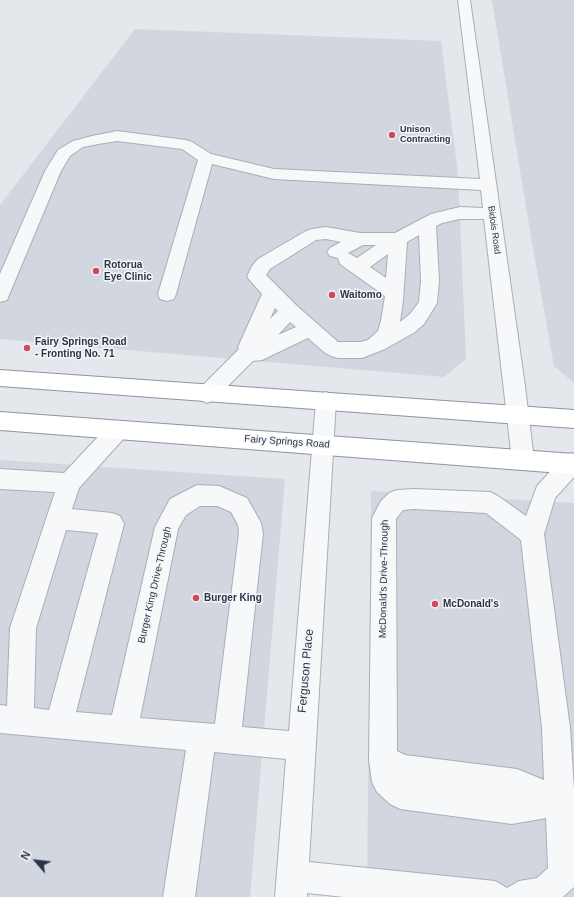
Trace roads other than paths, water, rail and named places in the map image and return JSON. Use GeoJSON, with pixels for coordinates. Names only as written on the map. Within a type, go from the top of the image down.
{"type":"FeatureCollection","features":[{"type":"Feature","properties":{"kind":"highway"},"geometry":{"type":"LineString","coordinates":[[0,378],[207,394],[574,419]]}},
{"type":"Feature","properties":{"kind":"highway","name":"Fairy Springs Road"},"geometry":{"type":"LineString","coordinates":[[0,421],[573,464]]}},
{"type":"Feature","properties":{"kind":"street","name":"Bidois Road"},"geometry":{"type":"LineString","coordinates":[[464,0],[518,414],[522,460]]}},
{"type":"Feature","properties":{"kind":"street"},"geometry":{"type":"LineString","coordinates":[[0,294],[53,171],[64,153],[78,144],[97,139],[118,136],[186,145],[206,158],[274,174],[488,185]]}},
{"type":"Feature","properties":{"kind":"street"},"geometry":{"type":"LineString","coordinates":[[167,294],[206,158]]}},
{"type":"Feature","properties":{"kind":"street"},"geometry":{"type":"LineString","coordinates":[[427,225],[430,281],[428,303],[417,319],[398,333],[362,350],[338,350],[331,347],[290,311],[256,277],[264,264],[312,235],[326,233],[360,239],[389,239],[427,225],[437,218],[460,213],[492,214]]}},
{"type":"Feature","properties":{"kind":"street"},"geometry":{"type":"LineString","coordinates":[[312,235],[374,274]]}},
{"type":"Feature","properties":{"kind":"street"},"geometry":{"type":"LineString","coordinates":[[360,239],[374,274],[400,318],[407,320],[417,319]]}},
{"type":"Feature","properties":{"kind":"street"},"geometry":{"type":"LineString","coordinates":[[375,345],[386,334],[374,274],[389,239]]}},
{"type":"Feature","properties":{"kind":"street"},"geometry":{"type":"LineString","coordinates":[[374,274],[389,239]]}},
{"type":"Feature","properties":{"kind":"street"},"geometry":{"type":"LineString","coordinates":[[207,394],[243,360],[290,311]]}},
{"type":"Feature","properties":{"kind":"street"},"geometry":{"type":"LineString","coordinates":[[243,360],[290,311]]}},
{"type":"Feature","properties":{"kind":"street"},"geometry":{"type":"LineString","coordinates":[[243,360],[290,311]]}},
{"type":"Feature","properties":{"kind":"street","name":"Ferguson Place"},"geometry":{"type":"LineString","coordinates":[[292,886],[300,746],[324,445],[326,401]]}},
{"type":"Feature","properties":{"kind":"street"},"geometry":{"type":"LineString","coordinates":[[118,430],[69,483],[23,628],[10,720],[300,746]]}},
{"type":"Feature","properties":{"kind":"street"},"geometry":{"type":"LineString","coordinates":[[519,897],[544,893],[564,874],[556,728],[532,534],[545,493],[573,464]]}},
{"type":"Feature","properties":{"kind":"street"},"geometry":{"type":"LineString","coordinates":[[0,478],[69,483]]}},
{"type":"Feature","properties":{"kind":"street","name":"Burger King Drive-Through"},"geometry":{"type":"LineString","coordinates":[[123,730],[167,527],[178,507],[197,495],[219,496],[239,505],[249,523],[251,533],[215,738],[179,897]]}},
{"type":"Feature","properties":{"kind":"street","name":"McDonald's Drive-Through"},"geometry":{"type":"LineString","coordinates":[[532,534],[490,503],[414,499],[397,500],[389,509],[384,518],[383,760],[387,782],[400,794],[512,808],[559,801]]}},
{"type":"Feature","properties":{"kind":"street"},"geometry":{"type":"LineString","coordinates":[[58,518],[112,524],[59,724]]}},
{"type":"Feature","properties":{"kind":"street"},"geometry":{"type":"LineString","coordinates":[[292,886],[495,897]]}},
{"type":"Feature","properties":{"kind":"place","name":"Unison Contracting"},"geometry":{"type":"Point","coordinates":[392,135]}},
{"type":"Feature","properties":{"kind":"place","name":"Rotorua Eye Clinic"},"geometry":{"type":"Point","coordinates":[96,271]}},
{"type":"Feature","properties":{"kind":"place","name":"Waitomo"},"geometry":{"type":"Point","coordinates":[332,295]}},
{"type":"Feature","properties":{"kind":"place","name":"Fairy Springs Road - Fronting No. 71"},"geometry":{"type":"Point","coordinates":[27,348]}},
{"type":"Feature","properties":{"kind":"place","name":"Burger King"},"geometry":{"type":"Point","coordinates":[196,598]}},
{"type":"Feature","properties":{"kind":"place","name":"McDonald's"},"geometry":{"type":"Point","coordinates":[435,604]}}]}
